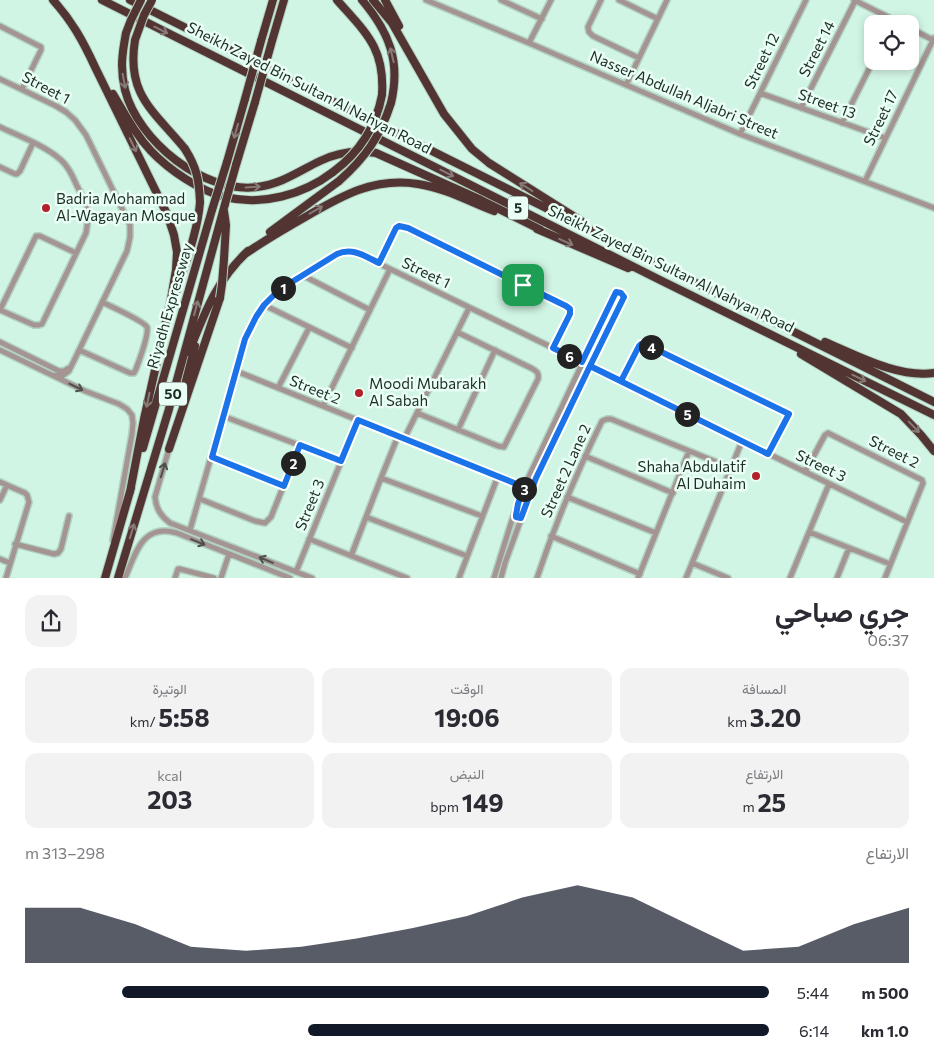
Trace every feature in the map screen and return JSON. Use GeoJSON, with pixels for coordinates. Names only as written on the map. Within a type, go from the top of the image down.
{"type":"FeatureCollection","features":[{"type":"Feature","properties":{"kind":"highway"},"geometry":{"type":"LineString","coordinates":[[53,0],[69,20],[98,66],[127,118],[151,151],[183,177],[223,197],[237,200],[274,198],[314,186],[353,155],[366,139],[377,115],[382,95],[383,74],[376,50],[364,31],[338,0]]}},
{"type":"Feature","properties":{"kind":"highway","name":"Sheikh Zayed Bin Sultan Al Nahyan Road"},"geometry":{"type":"LineString","coordinates":[[102,0],[934,415]]}},
{"type":"Feature","properties":{"kind":"highway","name":"Sheikh Zayed Bin Sultan Al Nahyan Road"},"geometry":{"type":"LineString","coordinates":[[130,0],[934,402]]}},
{"type":"Feature","properties":{"kind":"highway"},"geometry":{"type":"LineString","coordinates":[[141,0],[126,33],[121,61],[122,76],[128,98],[144,128],[171,156],[185,166],[224,184],[256,187],[283,180],[321,160],[342,153],[362,151],[376,153],[481,200],[612,263],[660,280]]}},
{"type":"Feature","properties":{"kind":"highway"},"geometry":{"type":"LineString","coordinates":[[152,0],[135,40],[133,67],[135,80],[140,93],[156,116],[192,161],[198,175],[200,202],[193,236],[164,335]]}},
{"type":"Feature","properties":{"kind":"highway","name":"Riyadh Expressway"},"geometry":{"type":"LineString","coordinates":[[105,578],[273,0]]}},
{"type":"Feature","properties":{"kind":"highway","name":"Riyadh Expressway"},"geometry":{"type":"LineString","coordinates":[[118,578],[169,409],[224,207],[284,0]]}},
{"type":"Feature","properties":{"kind":"highway"},"geometry":{"type":"LineString","coordinates":[[169,409],[181,370],[216,288],[229,271],[262,238],[353,169],[371,147],[385,122],[391,104],[395,81],[392,54],[380,23],[362,0]]}},
{"type":"Feature","properties":{"kind":"highway"},"geometry":{"type":"LineString","coordinates":[[373,0],[392,24],[444,114],[472,149],[489,163],[612,241]]}},
{"type":"Feature","properties":{"kind":"highway"},"geometry":{"type":"LineString","coordinates":[[385,0],[444,114]]}},
{"type":"Feature","properties":{"kind":"highway"},"geometry":{"type":"LineString","coordinates":[[90,53],[96,70],[167,214],[177,252],[176,270],[164,335],[144,418],[130,492]]}},
{"type":"Feature","properties":{"kind":"highway"},"geometry":{"type":"LineString","coordinates":[[245,254],[270,237],[338,198],[352,191],[386,183],[404,182],[420,184],[440,190],[541,230]]}},
{"type":"Feature","properties":{"kind":"highway"},"geometry":{"type":"LineString","coordinates":[[169,449],[220,298],[226,225],[224,207]]}},
{"type":"Feature","properties":{"kind":"highway"},"geometry":{"type":"LineString","coordinates":[[169,449],[170,438],[205,313]]}},
{"type":"Feature","properties":{"kind":"highway"},"geometry":{"type":"LineString","coordinates":[[762,315],[893,370],[915,374],[934,373]]}},
{"type":"Feature","properties":{"kind":"highway"},"geometry":{"type":"LineString","coordinates":[[755,326],[901,414],[922,435],[934,451]]}},
{"type":"Feature","properties":{"kind":"street","name":"Nasser Abdullah Aljabri Street"},"geometry":{"type":"LineString","coordinates":[[426,0],[740,134],[934,207]]}},
{"type":"Feature","properties":{"kind":"street"},"geometry":{"type":"LineString","coordinates":[[501,0],[542,19]]}},
{"type":"Feature","properties":{"kind":"street"},"geometry":{"type":"LineString","coordinates":[[529,43],[551,0]]}},
{"type":"Feature","properties":{"kind":"street"},"geometry":{"type":"LineString","coordinates":[[601,0],[588,26],[589,32],[593,36],[639,58]]}},
{"type":"Feature","properties":{"kind":"street"},"geometry":{"type":"LineString","coordinates":[[619,0],[658,20]]}},
{"type":"Feature","properties":{"kind":"street"},"geometry":{"type":"LineString","coordinates":[[626,85],[667,0]]}},
{"type":"Feature","properties":{"kind":"street","name":"Street 12"},"geometry":{"type":"LineString","coordinates":[[740,134],[806,0]]}},
{"type":"Feature","properties":{"kind":"street"},"geometry":{"type":"LineString","coordinates":[[854,0],[880,15]]}},
{"type":"Feature","properties":{"kind":"street","name":"Street 14"},"geometry":{"type":"LineString","coordinates":[[801,108],[854,0]]}},
{"type":"Feature","properties":{"kind":"street"},"geometry":{"type":"LineString","coordinates":[[0,26],[41,47],[22,89]]}},
{"type":"Feature","properties":{"kind":"street"},"geometry":{"type":"LineString","coordinates":[[919,32],[934,39]]}},
{"type":"Feature","properties":{"kind":"street","name":"Street 17"},"geometry":{"type":"LineString","coordinates":[[864,181],[934,39]]}},
{"type":"Feature","properties":{"kind":"street"},"geometry":{"type":"LineString","coordinates":[[842,123],[868,70]]}},
{"type":"Feature","properties":{"kind":"street","name":"Street 1"},"geometry":{"type":"LineString","coordinates":[[0,79],[61,109],[79,124],[129,221],[131,233],[128,246],[70,367]]}},
{"type":"Feature","properties":{"kind":"street","name":"Street 13"},"geometry":{"type":"LineString","coordinates":[[760,93],[885,138]]}},
{"type":"Feature","properties":{"kind":"street"},"geometry":{"type":"LineString","coordinates":[[0,127],[51,152],[62,161],[70,170],[87,205],[89,218],[86,233],[42,324],[39,326],[34,325],[0,310],[36,236],[40,236],[76,253]]}},
{"type":"Feature","properties":{"kind":"street"},"geometry":{"type":"LineString","coordinates":[[0,167],[17,174],[33,143]]}},
{"type":"Feature","properties":{"kind":"street"},"geometry":{"type":"LineString","coordinates":[[379,263],[396,228],[399,226],[408,228],[570,309],[570,314],[553,348]]}},
{"type":"Feature","properties":{"kind":"street","name":"Street 1"},"geometry":{"type":"LineString","coordinates":[[190,530],[247,333],[264,305],[279,290],[337,254],[347,251],[357,253],[582,362]]}},
{"type":"Feature","properties":{"kind":"street"},"geometry":{"type":"LineString","coordinates":[[323,406],[390,269]]}},
{"type":"Feature","properties":{"kind":"street"},"geometry":{"type":"LineString","coordinates":[[302,276],[370,310]]}},
{"type":"Feature","properties":{"kind":"street"},"geometry":{"type":"LineString","coordinates":[[494,578],[524,487],[616,292],[621,293],[624,297],[536,478],[501,578]]}},
{"type":"Feature","properties":{"kind":"street"},"geometry":{"type":"LineString","coordinates":[[79,350],[130,373],[134,373],[136,370],[146,337],[146,326],[140,321],[102,302]]}},
{"type":"Feature","properties":{"kind":"street"},"geometry":{"type":"LineString","coordinates":[[264,305],[352,348]]}},
{"type":"Feature","properties":{"kind":"street"},"geometry":{"type":"LineString","coordinates":[[404,439],[469,308]]}},
{"type":"Feature","properties":{"kind":"street"},"geometry":{"type":"LineString","coordinates":[[278,388],[309,328]]}},
{"type":"Feature","properties":{"kind":"street"},"geometry":{"type":"LineString","coordinates":[[417,413],[504,447],[538,379],[539,374],[535,370],[457,332]]}},
{"type":"Feature","properties":{"kind":"street"},"geometry":{"type":"LineString","coordinates":[[0,342],[62,371],[70,367]]}},
{"type":"Feature","properties":{"kind":"street"},"geometry":{"type":"LineString","coordinates":[[621,381],[639,346],[645,344],[789,414],[768,454]]}},
{"type":"Feature","properties":{"kind":"street"},"geometry":{"type":"LineString","coordinates":[[0,350],[85,391],[119,404],[132,415],[132,434],[108,566]]}},
{"type":"Feature","properties":{"kind":"street"},"geometry":{"type":"LineString","coordinates":[[458,430],[495,350]]}},
{"type":"Feature","properties":{"kind":"street","name":"Street 3"},"geometry":{"type":"LineString","coordinates":[[590,366],[907,522]]}},
{"type":"Feature","properties":{"kind":"street"},"geometry":{"type":"LineString","coordinates":[[50,374],[53,371],[52,367]]}},
{"type":"Feature","properties":{"kind":"street"},"geometry":{"type":"LineString","coordinates":[[50,374],[62,376],[69,371],[70,367]]}},
{"type":"Feature","properties":{"kind":"street","name":"Street 2"},"geometry":{"type":"LineString","coordinates":[[236,371],[524,487]]}},
{"type":"Feature","properties":{"kind":"street"},"geometry":{"type":"LineString","coordinates":[[223,416],[341,461]]}},
{"type":"Feature","properties":{"kind":"street","name":"Street 2 Lane 2"},"geometry":{"type":"LineString","coordinates":[[538,578],[551,536],[602,420],[611,419],[731,468]]}},
{"type":"Feature","properties":{"kind":"street","name":"Street 3"},"geometry":{"type":"LineString","coordinates":[[296,572],[358,420]]}},
{"type":"Feature","properties":{"kind":"street","name":"Street 2"},"geometry":{"type":"LineString","coordinates":[[805,472],[825,435],[831,434],[922,480],[923,483],[885,578]]}},
{"type":"Feature","properties":{"kind":"street"},"geometry":{"type":"LineString","coordinates":[[351,556],[398,436]]}},
{"type":"Feature","properties":{"kind":"street"},"geometry":{"type":"LineString","coordinates":[[686,578],[742,441]]}},
{"type":"Feature","properties":{"kind":"street"},"geometry":{"type":"LineString","coordinates":[[200,499],[264,523],[271,517],[300,445]]}},
{"type":"Feature","properties":{"kind":"street"},"geometry":{"type":"LineString","coordinates":[[169,449],[155,498],[159,512],[164,518],[312,578]]}},
{"type":"Feature","properties":{"kind":"street"},"geometry":{"type":"LineString","coordinates":[[551,536],[639,576],[690,451]]}},
{"type":"Feature","properties":{"kind":"street"},"geometry":{"type":"LineString","coordinates":[[585,456],[672,493]]}},
{"type":"Feature","properties":{"kind":"street"},"geometry":{"type":"LineString","coordinates":[[212,457],[284,486]]}},
{"type":"Feature","properties":{"kind":"street"},"geometry":{"type":"LineString","coordinates":[[459,578],[498,476]]}},
{"type":"Feature","properties":{"kind":"street"},"geometry":{"type":"LineString","coordinates":[[381,478],[482,516]]}},
{"type":"Feature","properties":{"kind":"street"},"geometry":{"type":"LineString","coordinates":[[0,482],[25,493],[29,502],[6,578]]}},
{"type":"Feature","properties":{"kind":"street"},"geometry":{"type":"LineString","coordinates":[[790,578],[829,484]]}},
{"type":"Feature","properties":{"kind":"street"},"geometry":{"type":"LineString","coordinates":[[0,500],[7,486]]}},
{"type":"Feature","properties":{"kind":"street"},"geometry":{"type":"LineString","coordinates":[[567,497],[656,533]]}},
{"type":"Feature","properties":{"kind":"street"},"geometry":{"type":"LineString","coordinates":[[518,504],[516,517],[521,518]]}},
{"type":"Feature","properties":{"kind":"street"},"geometry":{"type":"LineString","coordinates":[[15,544],[54,554],[58,553],[61,549],[68,516]]}},
{"type":"Feature","properties":{"kind":"street"},"geometry":{"type":"LineString","coordinates":[[366,517],[467,556]]}},
{"type":"Feature","properties":{"kind":"street"},"geometry":{"type":"LineString","coordinates":[[511,523],[515,525],[511,546]]}},
{"type":"Feature","properties":{"kind":"street"},"geometry":{"type":"LineString","coordinates":[[175,532],[174,529],[178,525]]}},
{"type":"Feature","properties":{"kind":"street"},"geometry":{"type":"LineString","coordinates":[[125,578],[140,543],[153,533],[161,531],[175,532],[290,578]]}},
{"type":"Feature","properties":{"kind":"street"},"geometry":{"type":"LineString","coordinates":[[809,532],[890,564]]}},
{"type":"Feature","properties":{"kind":"street"},"geometry":{"type":"LineString","coordinates":[[309,539],[407,578]]}},
{"type":"Feature","properties":{"kind":"street"},"geometry":{"type":"LineString","coordinates":[[837,578],[849,548]]}},
{"type":"Feature","properties":{"kind":"street"},"geometry":{"type":"LineString","coordinates":[[222,578],[229,554]]}},
{"type":"Feature","properties":{"kind":"street"},"geometry":{"type":"LineString","coordinates":[[0,559],[10,563]]}},
{"type":"Feature","properties":{"kind":"street"},"geometry":{"type":"LineString","coordinates":[[692,563],[728,578]]}},
{"type":"Feature","properties":{"kind":"street"},"geometry":{"type":"LineString","coordinates":[[175,578],[178,569],[214,578]]}},
{"type":"Feature","properties":{"kind":"place","name":"Badria Mohammad Al-Wagayan Mosque"},"geometry":{"type":"Point","coordinates":[46,208]}},
{"type":"Feature","properties":{"kind":"place","name":"Moodi Mubarakh Al Sabah"},"geometry":{"type":"Point","coordinates":[359,393]}},
{"type":"Feature","properties":{"kind":"place","name":"Shaha Abdulatif Al Duhaim"},"geometry":{"type":"Point","coordinates":[756,476]}},
{"type":"Feature","properties":{"kind":"route"},"geometry":{"type":"LineString","coordinates":[[523,285],[403,226],[396,228],[379,263],[354,252],[347,251],[337,254],[279,290],[264,305],[256,317],[245,339],[212,457],[284,486],[300,445],[341,461],[358,420],[524,487],[516,515],[516,517],[521,518],[536,478],[590,366],[621,381],[641,344],[645,344],[789,414],[768,454],[590,366],[624,297],[623,294],[616,292],[582,362],[553,348],[570,314],[570,309],[523,285]]}}]}
